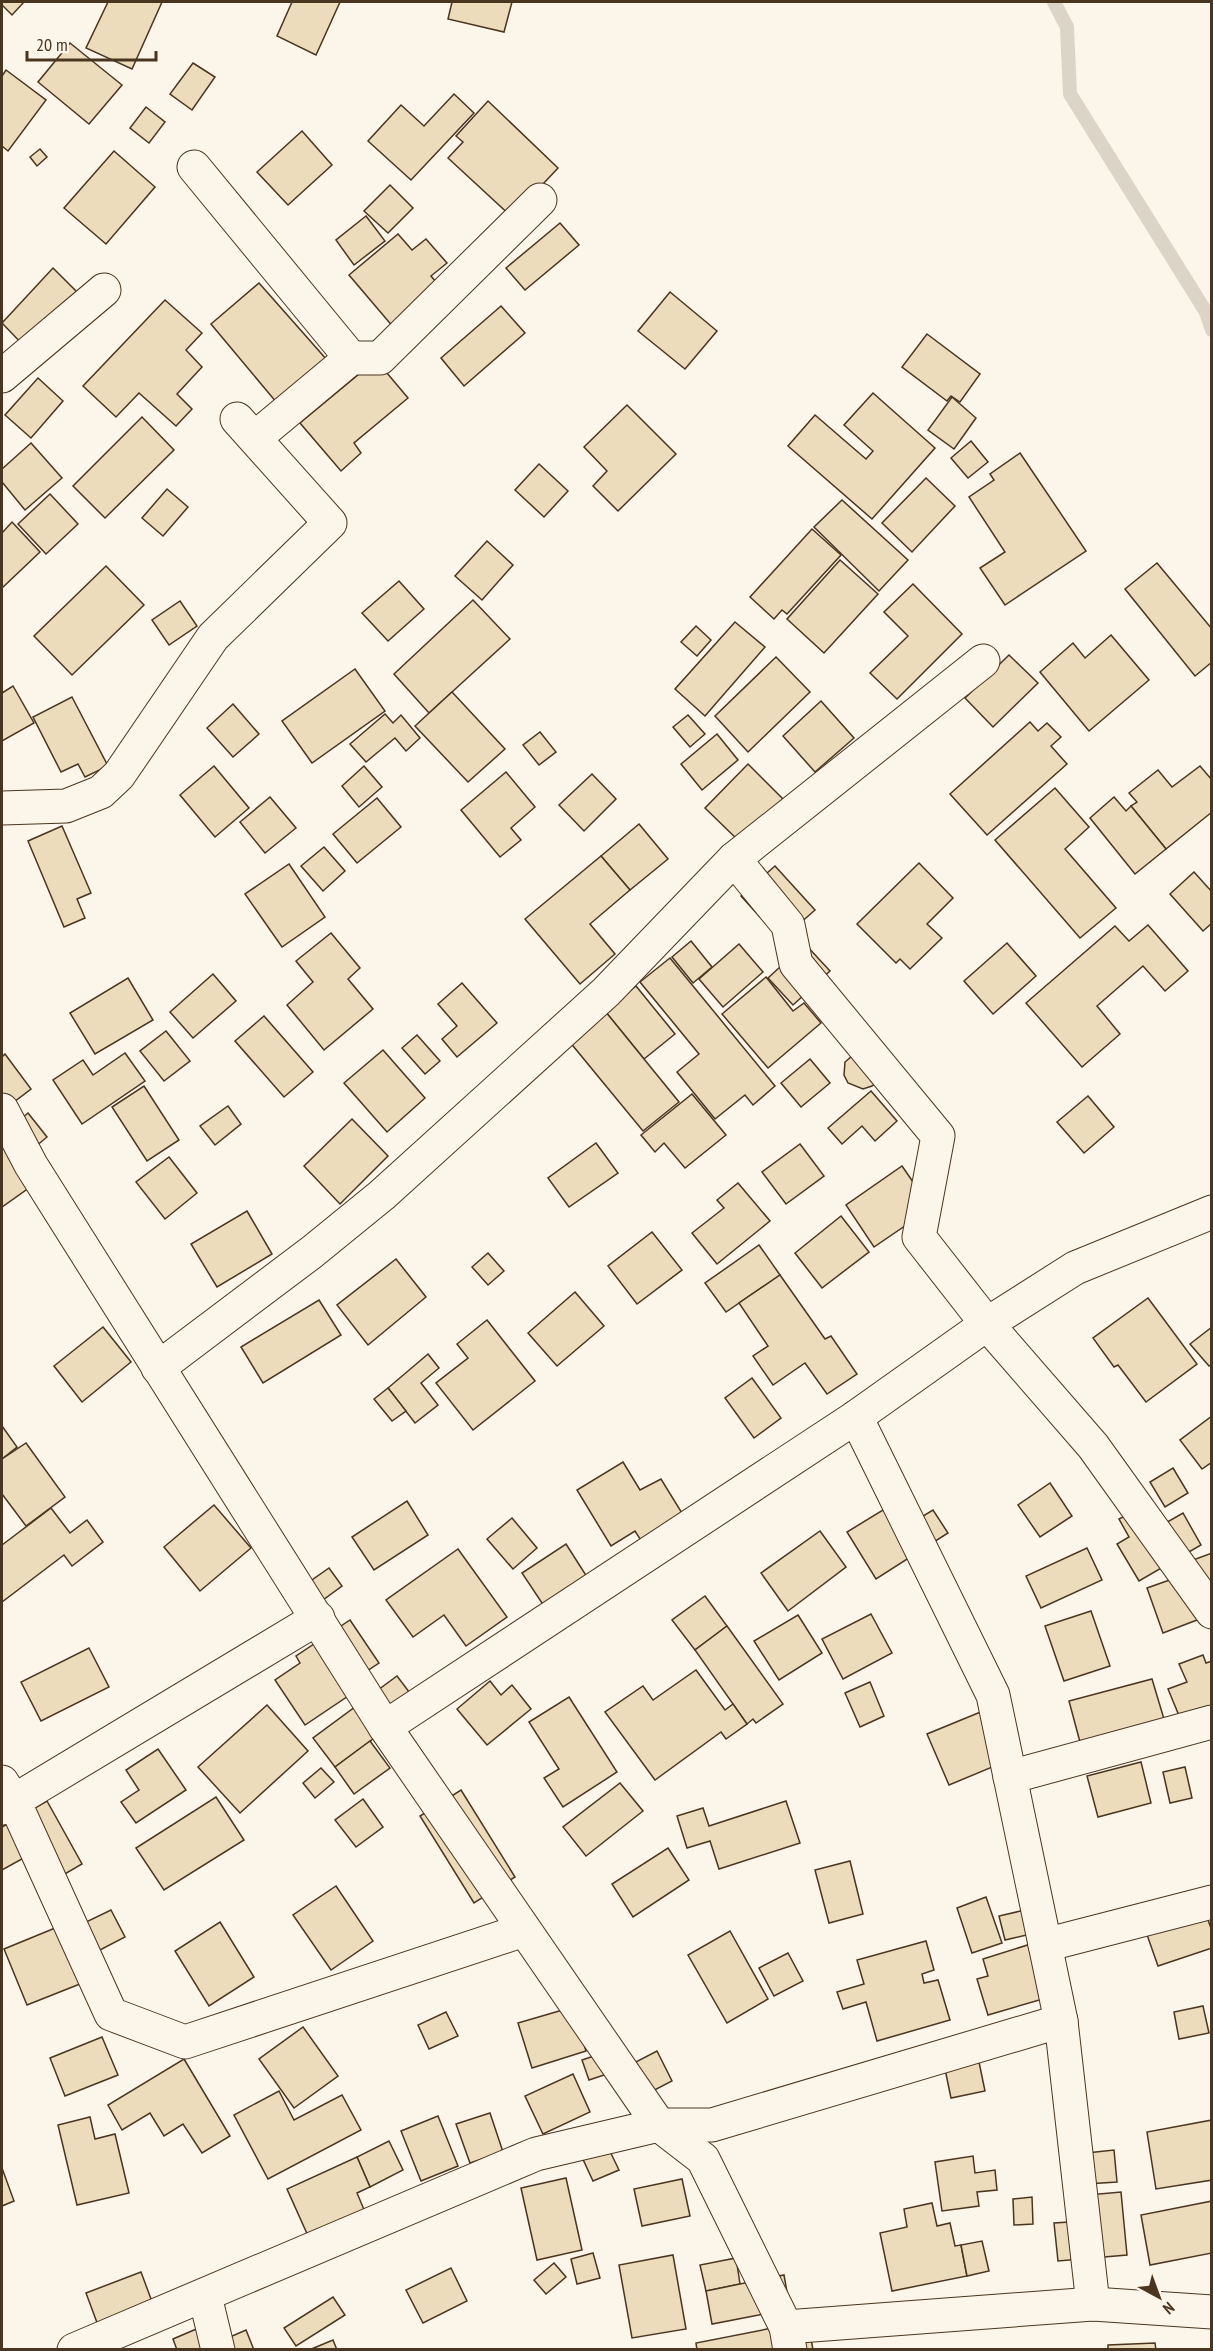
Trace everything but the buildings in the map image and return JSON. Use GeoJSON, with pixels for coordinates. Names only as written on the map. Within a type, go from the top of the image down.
{"type":"FeatureCollection","features":[{"type":"Feature","properties":{"kind":"street"},"geometry":{"type":"LineString","coordinates":[[194,167],[351,358]]}},
{"type":"Feature","properties":{"kind":"street"},"geometry":{"type":"LineString","coordinates":[[2,808],[66,806],[100,792],[119,775],[213,637],[330,523],[246,429],[351,358],[380,358],[540,200]]}},
{"type":"Feature","properties":{"kind":"street"},"geometry":{"type":"LineString","coordinates":[[2,376],[104,291]]}},
{"type":"Feature","properties":{"kind":"street"},"geometry":{"type":"LineString","coordinates":[[158,1368],[312,1252],[382,1195],[606,992],[734,859],[983,662]]}},
{"type":"Feature","properties":{"kind":"street"},"geometry":{"type":"LineString","coordinates":[[734,859],[788,925],[796,964],[938,1136],[919,1237],[987,1324],[1093,1446],[1212,1612]]}},
{"type":"Feature","properties":{"kind":"street"},"geometry":{"type":"LineString","coordinates":[[2,1110],[31,1165],[385,1726],[659,2125],[703,2159],[788,2338],[1093,2304],[1212,2312]]}},
{"type":"Feature","properties":{"kind":"street"},"geometry":{"type":"LineString","coordinates":[[385,1726],[856,1417],[987,1324],[1075,1268],[1212,1212]]}},
{"type":"Feature","properties":{"kind":"street"},"geometry":{"type":"LineString","coordinates":[[856,1417],[993,1695],[1061,2021],[1093,2304]]}},
{"type":"Feature","properties":{"kind":"street"},"geometry":{"type":"LineString","coordinates":[[318,1618],[6,1797],[111,2014],[185,2042],[524,1930]]}},
{"type":"Feature","properties":{"kind":"street"},"geometry":{"type":"LineString","coordinates":[[1010,1777],[1212,1722]]}},
{"type":"Feature","properties":{"kind":"street"},"geometry":{"type":"LineString","coordinates":[[1045,1945],[1212,1902]]}},
{"type":"Feature","properties":{"kind":"street"},"geometry":{"type":"LineString","coordinates":[[74,2349],[205,2296],[536,2154],[659,2125],[712,2125],[1061,2021]]}},
{"type":"Feature","properties":{"kind":"street"},"geometry":{"type":"LineString","coordinates":[[205,2296],[218,2349]]}},
{"type":"Feature","properties":{"kind":"waterway"},"geometry":{"type":"LineString","coordinates":[[1054,2],[1067,27],[1070,94],[1206,312],[1212,330]]}}]}
